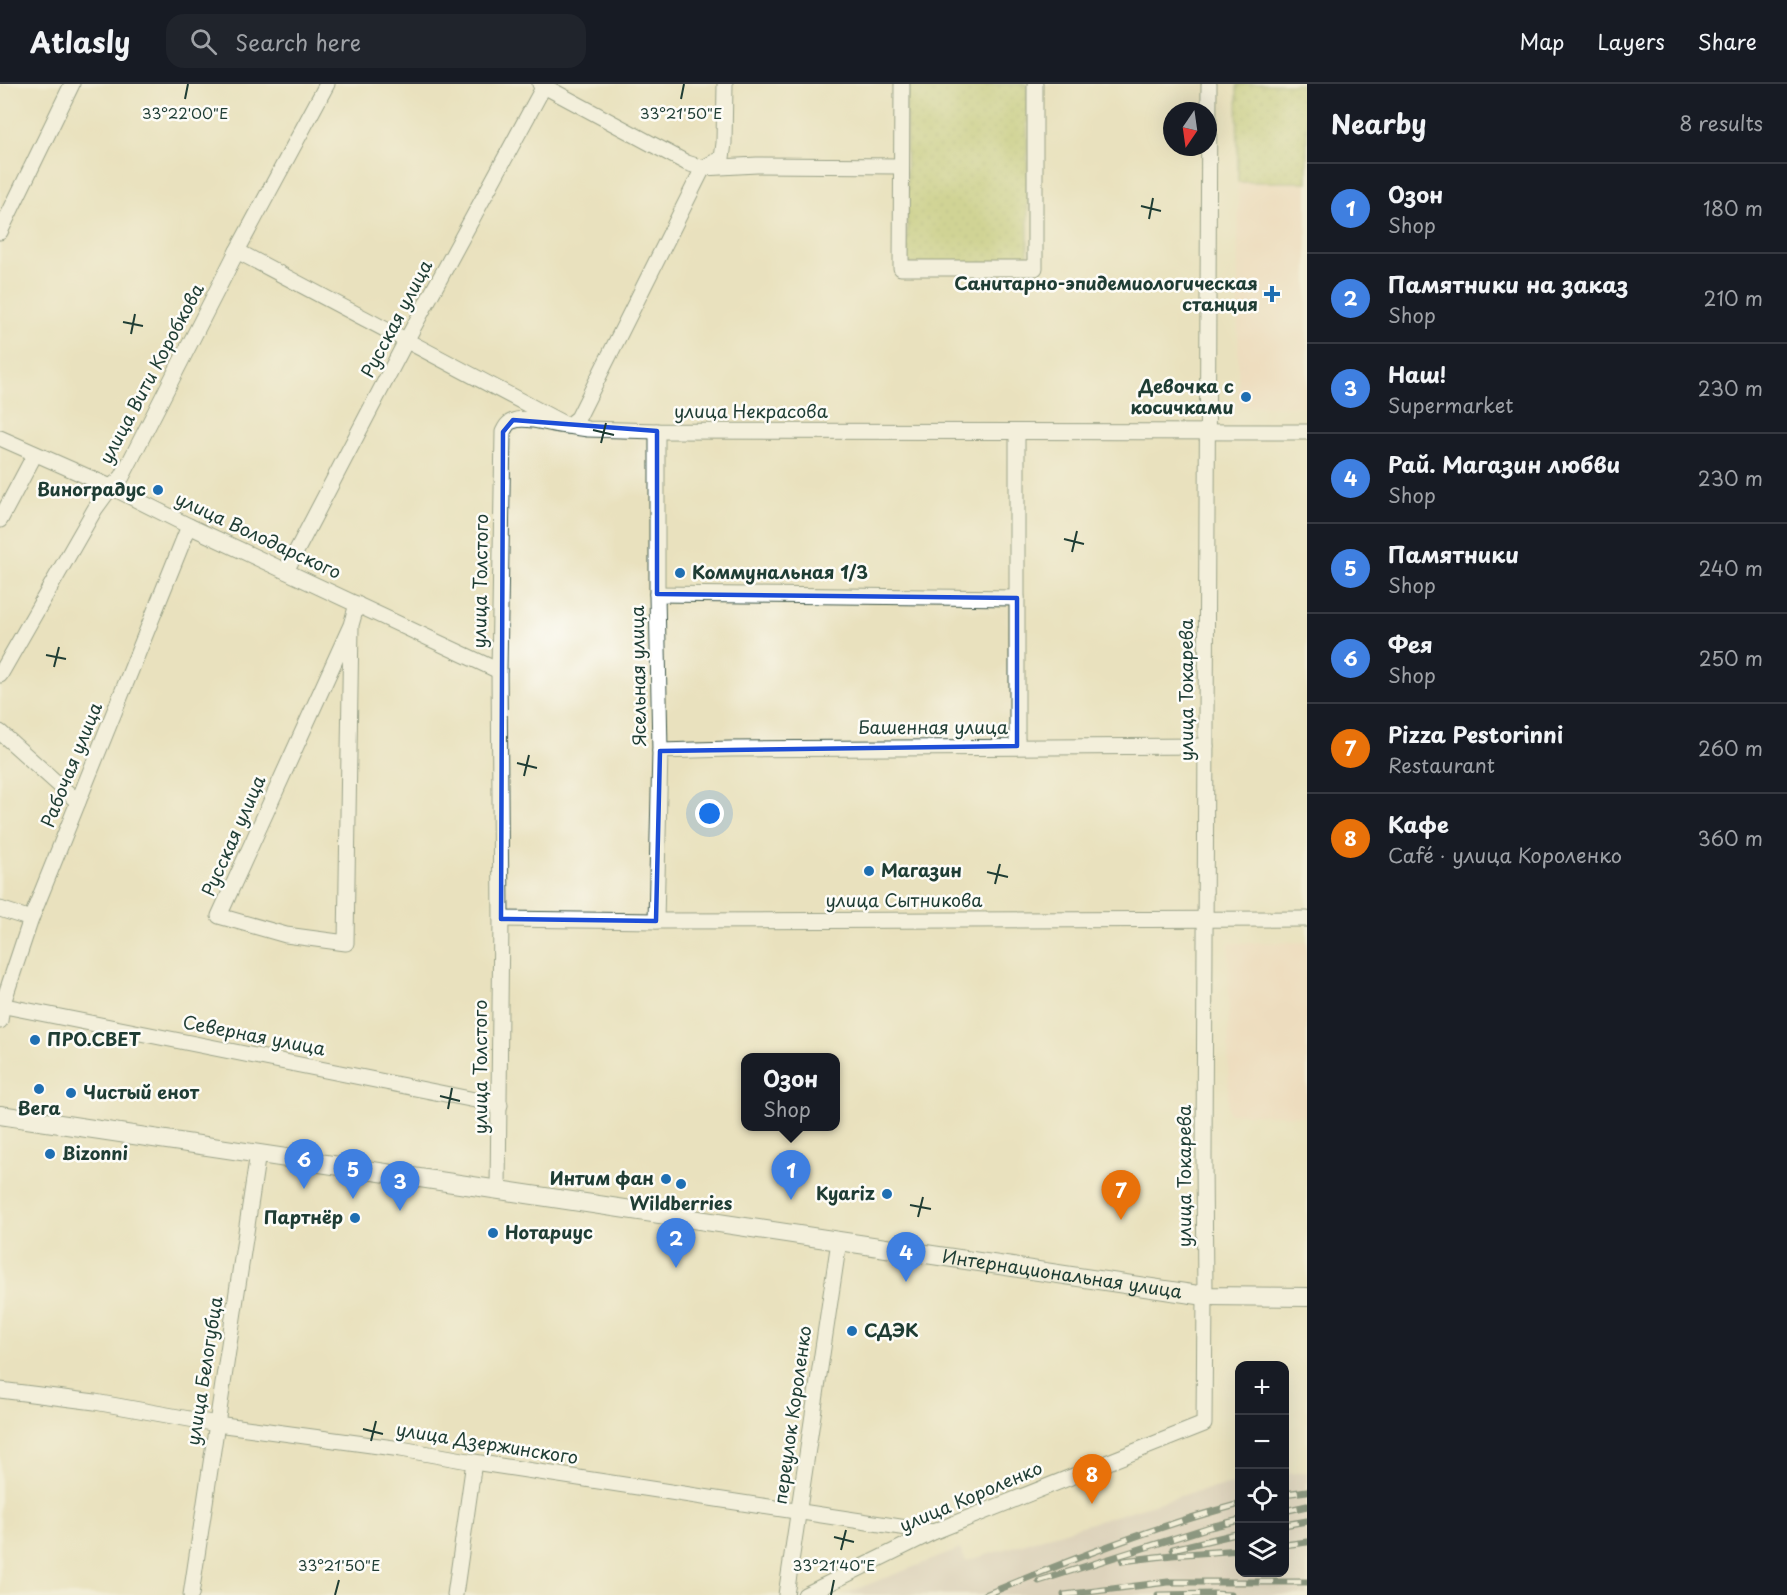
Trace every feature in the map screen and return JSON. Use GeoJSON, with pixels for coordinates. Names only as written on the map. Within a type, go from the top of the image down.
{"type":"FeatureCollection","features":[{"type":"Feature","properties":{"kind":"main road","name":"Интернациональная улица"},"geometry":{"type":"LineString","coordinates":[[0,1115],[1205,1296],[1307,1297]]}},
{"type":"Feature","properties":{"kind":"street"},"geometry":{"type":"LineString","coordinates":[[0,232],[72,84]]}},
{"type":"Feature","properties":{"kind":"street","name":"улица Вити Коробкова"},"geometry":{"type":"LineString","coordinates":[[0,675],[95,509],[111,487],[122,477],[237,252],[327,84]]}},
{"type":"Feature","properties":{"kind":"street"},"geometry":{"type":"LineString","coordinates":[[568,426],[578,418],[703,168],[722,158],[725,84]]}},
{"type":"Feature","properties":{"kind":"street"},"geometry":{"type":"LineString","coordinates":[[902,84],[900,268],[1035,268],[1035,84]]}},
{"type":"Feature","properties":{"kind":"street","name":"улица Токарева"},"geometry":{"type":"LineString","coordinates":[[1205,1296],[1209,84]]}},
{"type":"Feature","properties":{"kind":"street"},"geometry":{"type":"LineString","coordinates":[[542,85],[687,163],[703,168],[757,165],[901,165]]}},
{"type":"Feature","properties":{"kind":"street","name":"Русская улица"},"geometry":{"type":"LineString","coordinates":[[286,572],[542,85]]}},
{"type":"Feature","properties":{"kind":"street","name":"улица Некрасова"},"geometry":{"type":"LineString","coordinates":[[237,252],[568,426],[588,429],[657,431],[1307,432]]}},
{"type":"Feature","properties":{"kind":"street","name":"улица Толстого"},"geometry":{"type":"LineString","coordinates":[[498,1189],[501,919],[499,671],[503,432],[513,420],[568,426]]}},
{"type":"Feature","properties":{"kind":"street","name":"Ясельная улица"},"geometry":{"type":"LineString","coordinates":[[656,921],[660,751],[657,431]]}},
{"type":"Feature","properties":{"kind":"street"},"geometry":{"type":"LineString","coordinates":[[1017,432],[1017,746]]}},
{"type":"Feature","properties":{"kind":"street","name":"улица Володарского"},"geometry":{"type":"LineString","coordinates":[[0,438],[111,487],[286,572],[499,671]]}},
{"type":"Feature","properties":{"kind":"street"},"geometry":{"type":"LineString","coordinates":[[0,520],[35,454]]}},
{"type":"Feature","properties":{"kind":"street","name":"Рабочая улица"},"geometry":{"type":"LineString","coordinates":[[1,1011],[31,919],[189,526]]}},
{"type":"Feature","properties":{"kind":"street"},"geometry":{"type":"LineString","coordinates":[[657,594],[1017,598]]}},
{"type":"Feature","properties":{"kind":"street","name":"Русская улица"},"geometry":{"type":"LineString","coordinates":[[351,626],[346,944],[285,935],[219,916],[351,626],[357,604]]}},
{"type":"Feature","properties":{"kind":"street"},"geometry":{"type":"LineString","coordinates":[[0,732],[78,802]]}},
{"type":"Feature","properties":{"kind":"street","name":"Башенная улица"},"geometry":{"type":"LineString","coordinates":[[660,751],[1206,746]]}},
{"type":"Feature","properties":{"kind":"street"},"geometry":{"type":"LineString","coordinates":[[0,909],[31,919]]}},
{"type":"Feature","properties":{"kind":"street","name":"улица Сытникова"},"geometry":{"type":"LineString","coordinates":[[501,919],[656,921],[1307,919]]}},
{"type":"Feature","properties":{"kind":"street","name":"Северная улица"},"geometry":{"type":"LineString","coordinates":[[1,1011],[500,1105]]}},
{"type":"Feature","properties":{"kind":"street","name":"улица Белогубца"},"geometry":{"type":"LineString","coordinates":[[191,1595],[258,1153]]}},
{"type":"Feature","properties":{"kind":"street","name":"переулок Короленко"},"geometry":{"type":"LineString","coordinates":[[786,1595],[839,1241]]}},
{"type":"Feature","properties":{"kind":"street","name":"улица Короленко"},"geometry":{"type":"LineString","coordinates":[[805,1595],[933,1532],[1203,1424],[1205,1296]]}},
{"type":"Feature","properties":{"kind":"street","name":"улица Дзержинского"},"geometry":{"type":"LineString","coordinates":[[0,1390],[95,1402],[217,1424],[401,1449],[933,1532]]}},
{"type":"Feature","properties":{"kind":"street"},"geometry":{"type":"LineString","coordinates":[[454,1595],[474,1462]]}},
{"type":"Feature","properties":{"kind":"highlighted area"},"geometry":{"type":"Polygon","coordinates":[[[513,420],[657,431],[657,594],[1017,598],[1017,746],[660,751],[656,921],[501,919],[503,432],[513,420]]]}},
{"type":"Feature","properties":{"kind":"shaded area","name":"Санитарно-эпидемиологическая станция"},"geometry":{"type":"Polygon","coordinates":[[[1238,182],[1307,182],[1307,406],[1238,406],[1238,182]]]}},
{"type":"Feature","properties":{"kind":"shaded area"},"geometry":{"type":"Polygon","coordinates":[[[1307,942],[1307,1116],[1228,1113],[1229,943],[1307,942]]]}},
{"type":"Feature","properties":{"kind":"shaded area"},"geometry":{"type":"Polygon","coordinates":[[[1307,1472],[1307,1595],[841,1595],[960,1549],[966,1561],[1193,1492],[1235,1484],[1235,1577],[1289,1577],[1289,1474],[1307,1472]]]}},
{"type":"Feature","properties":{"kind":"green space"},"geometry":{"type":"Polygon","coordinates":[[[906,84],[1027,84],[1028,264],[907,264],[906,84]]]}},
{"type":"Feature","properties":{"kind":"green space"},"geometry":{"type":"Polygon","coordinates":[[[1237,84],[1307,84],[1307,182],[1238,182],[1237,84]]]}},
{"type":"Feature","properties":{"kind":"railway"},"geometry":{"type":"LineString","coordinates":[[1289,1493],[1307,1491]]}},
{"type":"Feature","properties":{"kind":"railway"},"geometry":{"type":"LineString","coordinates":[[985,1595],[1143,1534],[1235,1505]]}},
{"type":"Feature","properties":{"kind":"railway"},"geometry":{"type":"LineString","coordinates":[[1289,1510],[1307,1506]]}},
{"type":"Feature","properties":{"kind":"railway"},"geometry":{"type":"LineString","coordinates":[[1039,1581],[1235,1521]]}},
{"type":"Feature","properties":{"kind":"railway"},"geometry":{"type":"LineString","coordinates":[[1289,1524],[1307,1521]]}},
{"type":"Feature","properties":{"kind":"railway"},"geometry":{"type":"LineString","coordinates":[[1173,1549],[1235,1534]]}},
{"type":"Feature","properties":{"kind":"railway"},"geometry":{"type":"LineString","coordinates":[[1289,1544],[1307,1542]]}},
{"type":"Feature","properties":{"kind":"railway"},"geometry":{"type":"LineString","coordinates":[[1123,1561],[1235,1550]]}},
{"type":"Feature","properties":{"kind":"railway"},"geometry":{"type":"LineString","coordinates":[[1064,1595],[1168,1582],[1307,1582]]}},
{"type":"Feature","properties":{"kind":"railway"},"geometry":{"type":"LineString","coordinates":[[1158,1595],[1231,1595]]}},
{"type":"Feature","properties":{"kind":"place","name":"Санитарно-эпидемиологическая станция"},"geometry":{"type":"Point","coordinates":[1272,294]}},
{"type":"Feature","properties":{"kind":"place","name":"Девочка с косичками"},"geometry":{"type":"Point","coordinates":[1246,397]}},
{"type":"Feature","properties":{"kind":"place","name":"Виноградус"},"geometry":{"type":"Point","coordinates":[158,490]}},
{"type":"Feature","properties":{"kind":"place","name":"Коммунальная 1/3"},"geometry":{"type":"Point","coordinates":[680,573]}},
{"type":"Feature","properties":{"kind":"place","name":"Магазин"},"geometry":{"type":"Point","coordinates":[869,871]}},
{"type":"Feature","properties":{"kind":"place","name":"ПРО.СВЕТ"},"geometry":{"type":"Point","coordinates":[35,1040]}},
{"type":"Feature","properties":{"kind":"place","name":"Вега"},"geometry":{"type":"Point","coordinates":[39,1089]}},
{"type":"Feature","properties":{"kind":"place","name":"Чистый енот"},"geometry":{"type":"Point","coordinates":[71,1093]}},
{"type":"Feature","properties":{"kind":"place","name":"Bizonni"},"geometry":{"type":"Point","coordinates":[50,1154]}},
{"type":"Feature","properties":{"kind":"place","name":"Интим фан"},"geometry":{"type":"Point","coordinates":[666,1179]}},
{"type":"Feature","properties":{"kind":"place","name":"Wildberries"},"geometry":{"type":"Point","coordinates":[681,1184]}},
{"type":"Feature","properties":{"kind":"place","name":"Фея"},"geometry":{"type":"Point","coordinates":[304,1189]}},
{"type":"Feature","properties":{"kind":"place","name":"Kyariz"},"geometry":{"type":"Point","coordinates":[887,1194]}},
{"type":"Feature","properties":{"kind":"place","name":"Памятники"},"geometry":{"type":"Point","coordinates":[353,1199]}},
{"type":"Feature","properties":{"kind":"place","name":"Озон"},"geometry":{"type":"Point","coordinates":[791,1200]}},
{"type":"Feature","properties":{"kind":"place","name":"Наш!"},"geometry":{"type":"Point","coordinates":[400,1211]}},
{"type":"Feature","properties":{"kind":"place","name":"Партнёр"},"geometry":{"type":"Point","coordinates":[355,1218]}},
{"type":"Feature","properties":{"kind":"place","name":"Pizza Pestorinni"},"geometry":{"type":"Point","coordinates":[1121,1220]}},
{"type":"Feature","properties":{"kind":"place","name":"Нотариус"},"geometry":{"type":"Point","coordinates":[493,1233]}},
{"type":"Feature","properties":{"kind":"place","name":"Памятники на заказ"},"geometry":{"type":"Point","coordinates":[676,1268]}},
{"type":"Feature","properties":{"kind":"place","name":"Рай. Магазин любви"},"geometry":{"type":"Point","coordinates":[906,1282]}},
{"type":"Feature","properties":{"kind":"place","name":"СДЭК"},"geometry":{"type":"Point","coordinates":[852,1331]}},
{"type":"Feature","properties":{"kind":"place","name":"Кафе"},"geometry":{"type":"Point","coordinates":[1092,1504]}}]}
